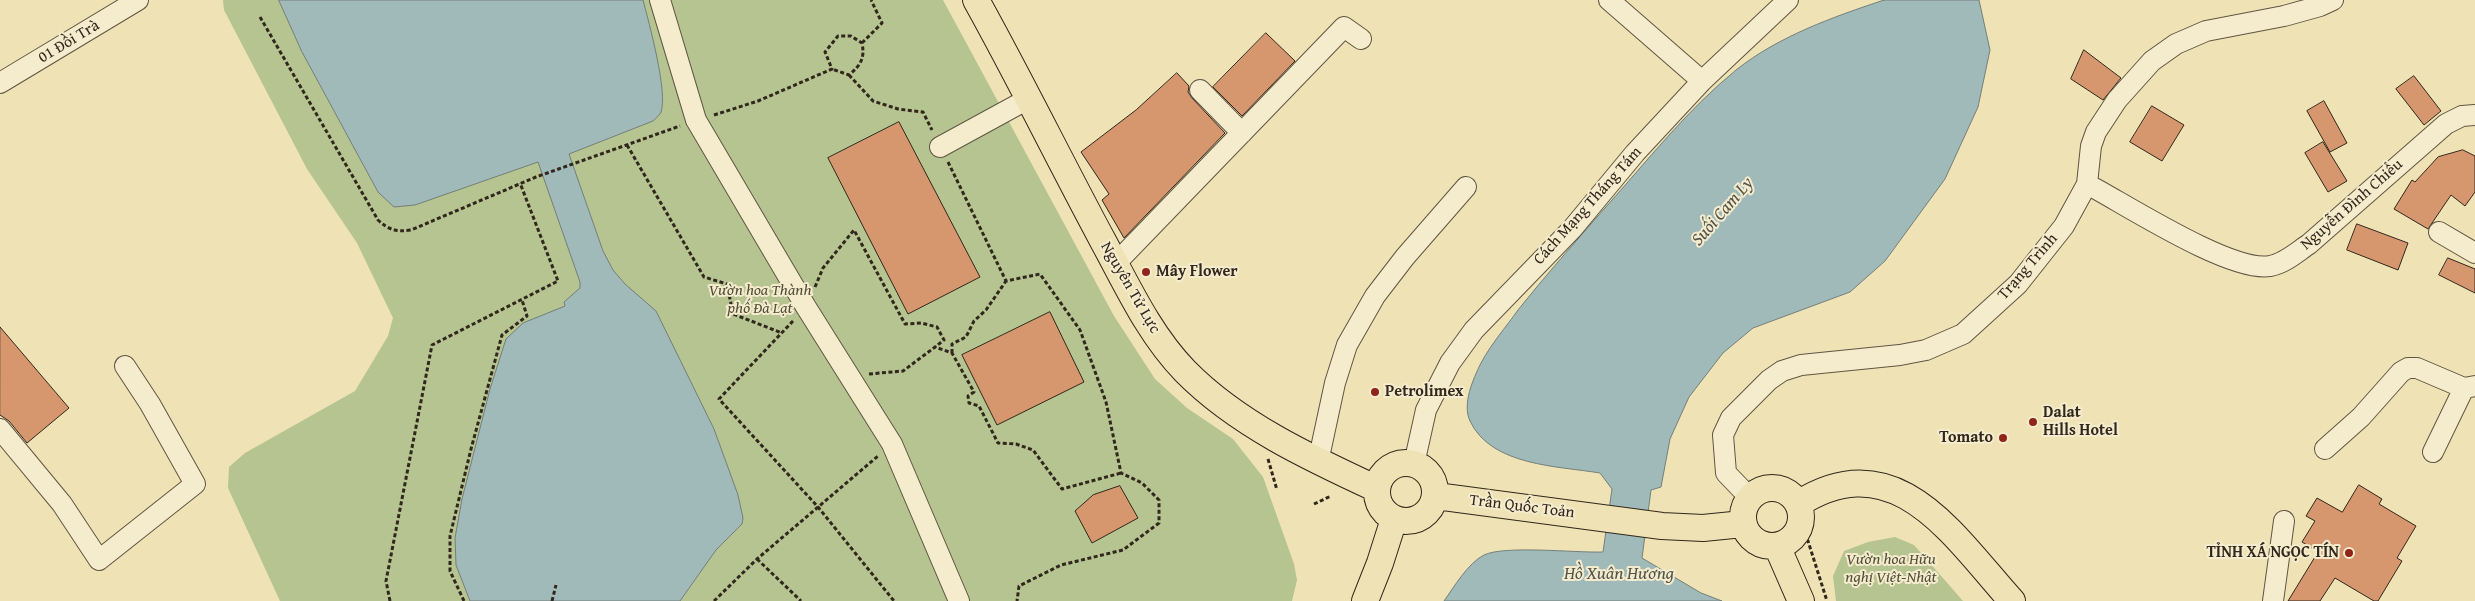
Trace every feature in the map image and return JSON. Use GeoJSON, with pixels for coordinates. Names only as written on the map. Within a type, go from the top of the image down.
{"type":"FeatureCollection","features":[{"type":"Feature","properties":{"kind":"main road","name":"Nguyên Tử Lực"},"geometry":{"type":"LineString","coordinates":[[976,0],[1115,264],[1162,344],[1185,371],[1214,397],[1279,440],[1318,462],[1377,489]]}},
{"type":"Feature","properties":{"kind":"main road"},"geometry":{"type":"LineString","coordinates":[[1398,464],[1414,464],[1422,467],[1433,478],[1436,496],[1433,505],[1420,518],[1412,521],[1394,519],[1380,506],[1377,489],[1379,480],[1391,467],[1398,464]]}},
{"type":"Feature","properties":{"kind":"main road"},"geometry":{"type":"LineString","coordinates":[[1798,504],[1824,490],[1853,484],[1884,487],[1900,492],[1927,508],[2012,601]]}},
{"type":"Feature","properties":{"kind":"main road"},"geometry":{"type":"LineString","coordinates":[[1763,489],[1780,489],[1787,492],[1798,504],[1801,512],[1798,530],[1786,543],[1777,546],[1759,544],[1752,539],[1743,524],[1745,505],[1750,498],[1763,489]]}},
{"type":"Feature","properties":{"kind":"main road","name":"Trần Quốc Toản"},"geometry":{"type":"LineString","coordinates":[[1436,496],[1662,526],[1703,528],[1743,524]]}},
{"type":"Feature","properties":{"kind":"main road"},"geometry":{"type":"LineString","coordinates":[[1365,601],[1394,519]]}},
{"type":"Feature","properties":{"kind":"main road"},"geometry":{"type":"LineString","coordinates":[[1777,546],[1801,601]]}},
{"type":"Feature","properties":{"kind":"street","name":"01 Đồi Trà"},"geometry":{"type":"LineString","coordinates":[[0,83],[138,0]]}},
{"type":"Feature","properties":{"kind":"street"},"geometry":{"type":"LineString","coordinates":[[660,0],[696,120],[806,307],[892,444],[959,601]]}},
{"type":"Feature","properties":{"kind":"street"},"geometry":{"type":"LineString","coordinates":[[1609,0],[1702,81]]}},
{"type":"Feature","properties":{"kind":"street","name":"Cách Mạng Tháng Tám"},"geometry":{"type":"LineString","coordinates":[[1414,464],[1426,410],[1450,363],[1474,330],[1572,229],[1635,153],[1702,81],[1788,0]]}},
{"type":"Feature","properties":{"kind":"street","name":"Trạng Trình"},"geometry":{"type":"LineString","coordinates":[[1750,498],[1726,473],[1723,435],[1731,418],[1768,380],[1782,371],[1801,365],[1892,356],[1926,350],[1963,334],[2018,284],[2064,226],[2088,184],[2091,146],[2096,132],[2117,100],[2152,61],[2176,44],[2206,31],[2284,16],[2320,6],[2333,0]]}},
{"type":"Feature","properties":{"kind":"street"},"geometry":{"type":"LineString","coordinates":[[1115,264],[1344,27],[1361,38]]}},
{"type":"Feature","properties":{"kind":"street"},"geometry":{"type":"LineString","coordinates":[[1200,90],[1242,133]]}},
{"type":"Feature","properties":{"kind":"street"},"geometry":{"type":"LineString","coordinates":[[940,147],[1028,99]]}},
{"type":"Feature","properties":{"kind":"street","name":"Nguyễn Đình Chiểu"},"geometry":{"type":"LineString","coordinates":[[2088,184],[2202,246],[2244,264],[2270,266],[2285,260],[2309,244],[2446,124],[2462,116],[2475,114]]}},
{"type":"Feature","properties":{"kind":"street"},"geometry":{"type":"LineString","coordinates":[[1318,462],[1335,383],[1347,345],[1387,280],[1466,187]]}},
{"type":"Feature","properties":{"kind":"street"},"geometry":{"type":"LineString","coordinates":[[2439,232],[2475,253]]}},
{"type":"Feature","properties":{"kind":"street"},"geometry":{"type":"LineString","coordinates":[[0,429],[62,504],[99,560],[195,484],[150,404],[125,366]]}},
{"type":"Feature","properties":{"kind":"street"},"geometry":{"type":"LineString","coordinates":[[2324,449],[2361,417],[2401,372],[2408,368],[2417,368],[2469,387],[2433,452]]}},
{"type":"Feature","properties":{"kind":"street"},"geometry":{"type":"LineString","coordinates":[[2273,601],[2284,521]]}},
{"type":"Feature","properties":{"kind":"path"},"geometry":{"type":"LineString","coordinates":[[862,43],[882,23],[871,0]]}},
{"type":"Feature","properties":{"kind":"path"},"geometry":{"type":"LineString","coordinates":[[260,17],[378,220],[388,229],[398,231],[411,230],[520,183],[696,120],[758,101],[832,69],[849,75],[873,101],[898,109],[923,112],[1006,281]]}},
{"type":"Feature","properties":{"kind":"path"},"geometry":{"type":"LineString","coordinates":[[832,69],[825,52],[838,36],[851,36],[862,43],[864,54],[859,67],[849,75]]}},
{"type":"Feature","properties":{"kind":"path"},"geometry":{"type":"LineString","coordinates":[[627,145],[704,277],[727,284],[732,314],[782,333]]}},
{"type":"Feature","properties":{"kind":"path"},"geometry":{"type":"LineString","coordinates":[[390,601],[386,581],[432,345],[558,281],[520,183]]}},
{"type":"Feature","properties":{"kind":"path"},"geometry":{"type":"LineString","coordinates":[[855,384],[871,372],[904,371],[944,340],[937,327],[922,323],[905,324],[854,230],[822,268],[806,307],[720,399],[818,508],[894,601]]}},
{"type":"Feature","properties":{"kind":"path"},"geometry":{"type":"LineString","coordinates":[[1017,601],[1019,586],[1061,565],[1123,550],[1159,523],[1159,500],[1142,483],[1121,473],[1062,489],[1033,450],[1016,444],[998,442],[979,406],[969,403],[968,396],[974,392],[952,353],[952,344],[966,337],[974,321],[986,310],[1006,281],[1040,274],[1080,330],[1106,402],[1121,473]]}},
{"type":"Feature","properties":{"kind":"path"},"geometry":{"type":"LineString","coordinates":[[464,601],[450,571],[450,536],[470,449],[502,335],[527,316],[522,300]]}},
{"type":"Feature","properties":{"kind":"path"},"geometry":{"type":"LineString","coordinates":[[935,347],[952,353]]}},
{"type":"Feature","properties":{"kind":"path"},"geometry":{"type":"LineString","coordinates":[[714,601],[758,559],[892,444]]}},
{"type":"Feature","properties":{"kind":"path"},"geometry":{"type":"LineString","coordinates":[[1267,454],[1277,490]]}},
{"type":"Feature","properties":{"kind":"path"},"geometry":{"type":"LineString","coordinates":[[1314,504],[1332,496]]}},
{"type":"Feature","properties":{"kind":"path"},"geometry":{"type":"LineString","coordinates":[[1798,530],[1808,541],[1826,601]]}},
{"type":"Feature","properties":{"kind":"path"},"geometry":{"type":"LineString","coordinates":[[758,559],[801,601]]}},
{"type":"Feature","properties":{"kind":"path"},"geometry":{"type":"LineString","coordinates":[[552,601],[556,585]]}},
{"type":"Feature","properties":{"kind":"green space","name":"Vườn hoa Thành phố Đà Lạt"},"geometry":{"type":"Polygon","coordinates":[[[223,0],[943,0],[1114,316],[1155,379],[1187,408],[1233,439],[1263,477],[1294,564],[1297,580],[1292,601],[280,601],[228,488],[229,467],[245,453],[355,391],[388,336],[393,318],[357,243],[307,169],[224,10],[223,0]]]}},
{"type":"Feature","properties":{"kind":"green space","name":"Vườn hoa Hữu nghị Việt-Nhật"},"geometry":{"type":"Polygon","coordinates":[[[1895,537],[1914,545],[1963,601],[1836,601],[1833,576],[1844,551],[1868,542],[1895,537]]]}},
{"type":"Feature","properties":{"kind":"water"},"geometry":{"type":"Polygon","coordinates":[[[279,0],[643,0],[660,74],[662,102],[660,113],[653,121],[569,154],[603,251],[613,270],[625,284],[656,311],[714,429],[738,495],[743,518],[742,524],[716,550],[680,601],[470,601],[456,565],[455,538],[462,499],[490,389],[506,339],[523,323],[565,306],[564,302],[580,288],[580,282],[538,162],[415,205],[394,207],[378,192],[302,52],[279,0]]]}},
{"type":"Feature","properties":{"kind":"water"},"geometry":{"type":"Polygon","coordinates":[[[1884,0],[1979,0],[1990,50],[1978,107],[1945,179],[1885,261],[1850,292],[1753,328],[1723,353],[1689,397],[1670,439],[1661,487],[1651,490],[1642,558],[1701,593],[1722,601],[1444,601],[1467,569],[1484,555],[1508,550],[1603,552],[1612,489],[1600,473],[1546,465],[1509,455],[1493,447],[1480,436],[1470,421],[1467,407],[1468,399],[1472,384],[1489,349],[1550,271],[1652,154],[1718,85],[1753,58],[1788,37],[1845,13],[1884,0]]]}},
{"type":"Feature","properties":{"kind":"building"},"geometry":{"type":"Polygon","coordinates":[[[1266,33],[1295,61],[1242,116],[1213,87],[1266,33]]]}},
{"type":"Feature","properties":{"kind":"building"},"geometry":{"type":"Polygon","coordinates":[[[2084,50],[2121,78],[2103,100],[2071,79],[2084,50]]]}},
{"type":"Feature","properties":{"kind":"building"},"geometry":{"type":"Polygon","coordinates":[[[1177,73],[1189,86],[1188,92],[1192,98],[1225,133],[1124,238],[1102,200],[1109,194],[1081,152],[1136,110],[1177,73]]]}},
{"type":"Feature","properties":{"kind":"building"},"geometry":{"type":"Polygon","coordinates":[[[2414,76],[2441,111],[2424,125],[2396,89],[2414,76]]]}},
{"type":"Feature","properties":{"kind":"building"},"geometry":{"type":"Polygon","coordinates":[[[2324,101],[2347,143],[2330,152],[2307,111],[2324,101]]]}},
{"type":"Feature","properties":{"kind":"building"},"geometry":{"type":"Polygon","coordinates":[[[2152,106],[2184,125],[2162,161],[2130,142],[2152,106]]]}},
{"type":"Feature","properties":{"kind":"building"},"geometry":{"type":"Polygon","coordinates":[[[899,122],[980,277],[908,314],[828,158],[899,122]]]}},
{"type":"Feature","properties":{"kind":"building"},"geometry":{"type":"Polygon","coordinates":[[[2323,142],[2347,181],[2328,192],[2305,153],[2323,142]]]}},
{"type":"Feature","properties":{"kind":"building"},"geometry":{"type":"Polygon","coordinates":[[[2463,150],[2475,156],[2475,192],[2465,206],[2451,195],[2428,229],[2394,209],[2412,180],[2415,182],[2438,157],[2463,150]]]}},
{"type":"Feature","properties":{"kind":"building"},"geometry":{"type":"Polygon","coordinates":[[[2357,224],[2408,243],[2398,270],[2347,250],[2357,224]]]}},
{"type":"Feature","properties":{"kind":"building"},"geometry":{"type":"Polygon","coordinates":[[[2448,258],[2475,269],[2475,293],[2439,275],[2448,258]]]}},
{"type":"Feature","properties":{"kind":"building"},"geometry":{"type":"Polygon","coordinates":[[[1050,312],[1084,382],[997,425],[962,355],[1050,312]]]}},
{"type":"Feature","properties":{"kind":"building"},"geometry":{"type":"Polygon","coordinates":[[[0,327],[69,408],[27,443],[9,421],[0,415],[0,327]]]}},
{"type":"Feature","properties":{"kind":"building"},"geometry":{"type":"Polygon","coordinates":[[[2359,485],[2382,499],[2379,504],[2416,526],[2397,558],[2402,561],[2378,601],[2374,601],[2335,578],[2320,601],[2288,601],[2318,552],[2302,542],[2315,521],[2306,516],[2317,498],[2342,512],[2359,485]]]}},
{"type":"Feature","properties":{"kind":"building"},"geometry":{"type":"Polygon","coordinates":[[[1120,486],[1138,518],[1092,543],[1075,511],[1093,495],[1120,486]]]}},
{"type":"Feature","properties":{"kind":"place","name":"Mây Flower"},"geometry":{"type":"Point","coordinates":[1146,272]}},
{"type":"Feature","properties":{"kind":"place","name":"Petrolimex"},"geometry":{"type":"Point","coordinates":[1375,392]}},
{"type":"Feature","properties":{"kind":"place","name":"Dalat Hills Hotel"},"geometry":{"type":"Point","coordinates":[2033,422]}},
{"type":"Feature","properties":{"kind":"place","name":"Tomato"},"geometry":{"type":"Point","coordinates":[2003,438]}},
{"type":"Feature","properties":{"kind":"place","name":"TỈNH XÁ NGỌC TÍN"},"geometry":{"type":"Point","coordinates":[2349,553]}},
{"type":"Feature","properties":{"kind":"water label","name":"Suối Cam Ly"},"geometry":{"type":"Point","coordinates":[1723,212]}},
{"type":"Feature","properties":{"kind":"water label","name":"Hồ Xuân Hương"},"geometry":{"type":"Point","coordinates":[1619,574]}}]}
